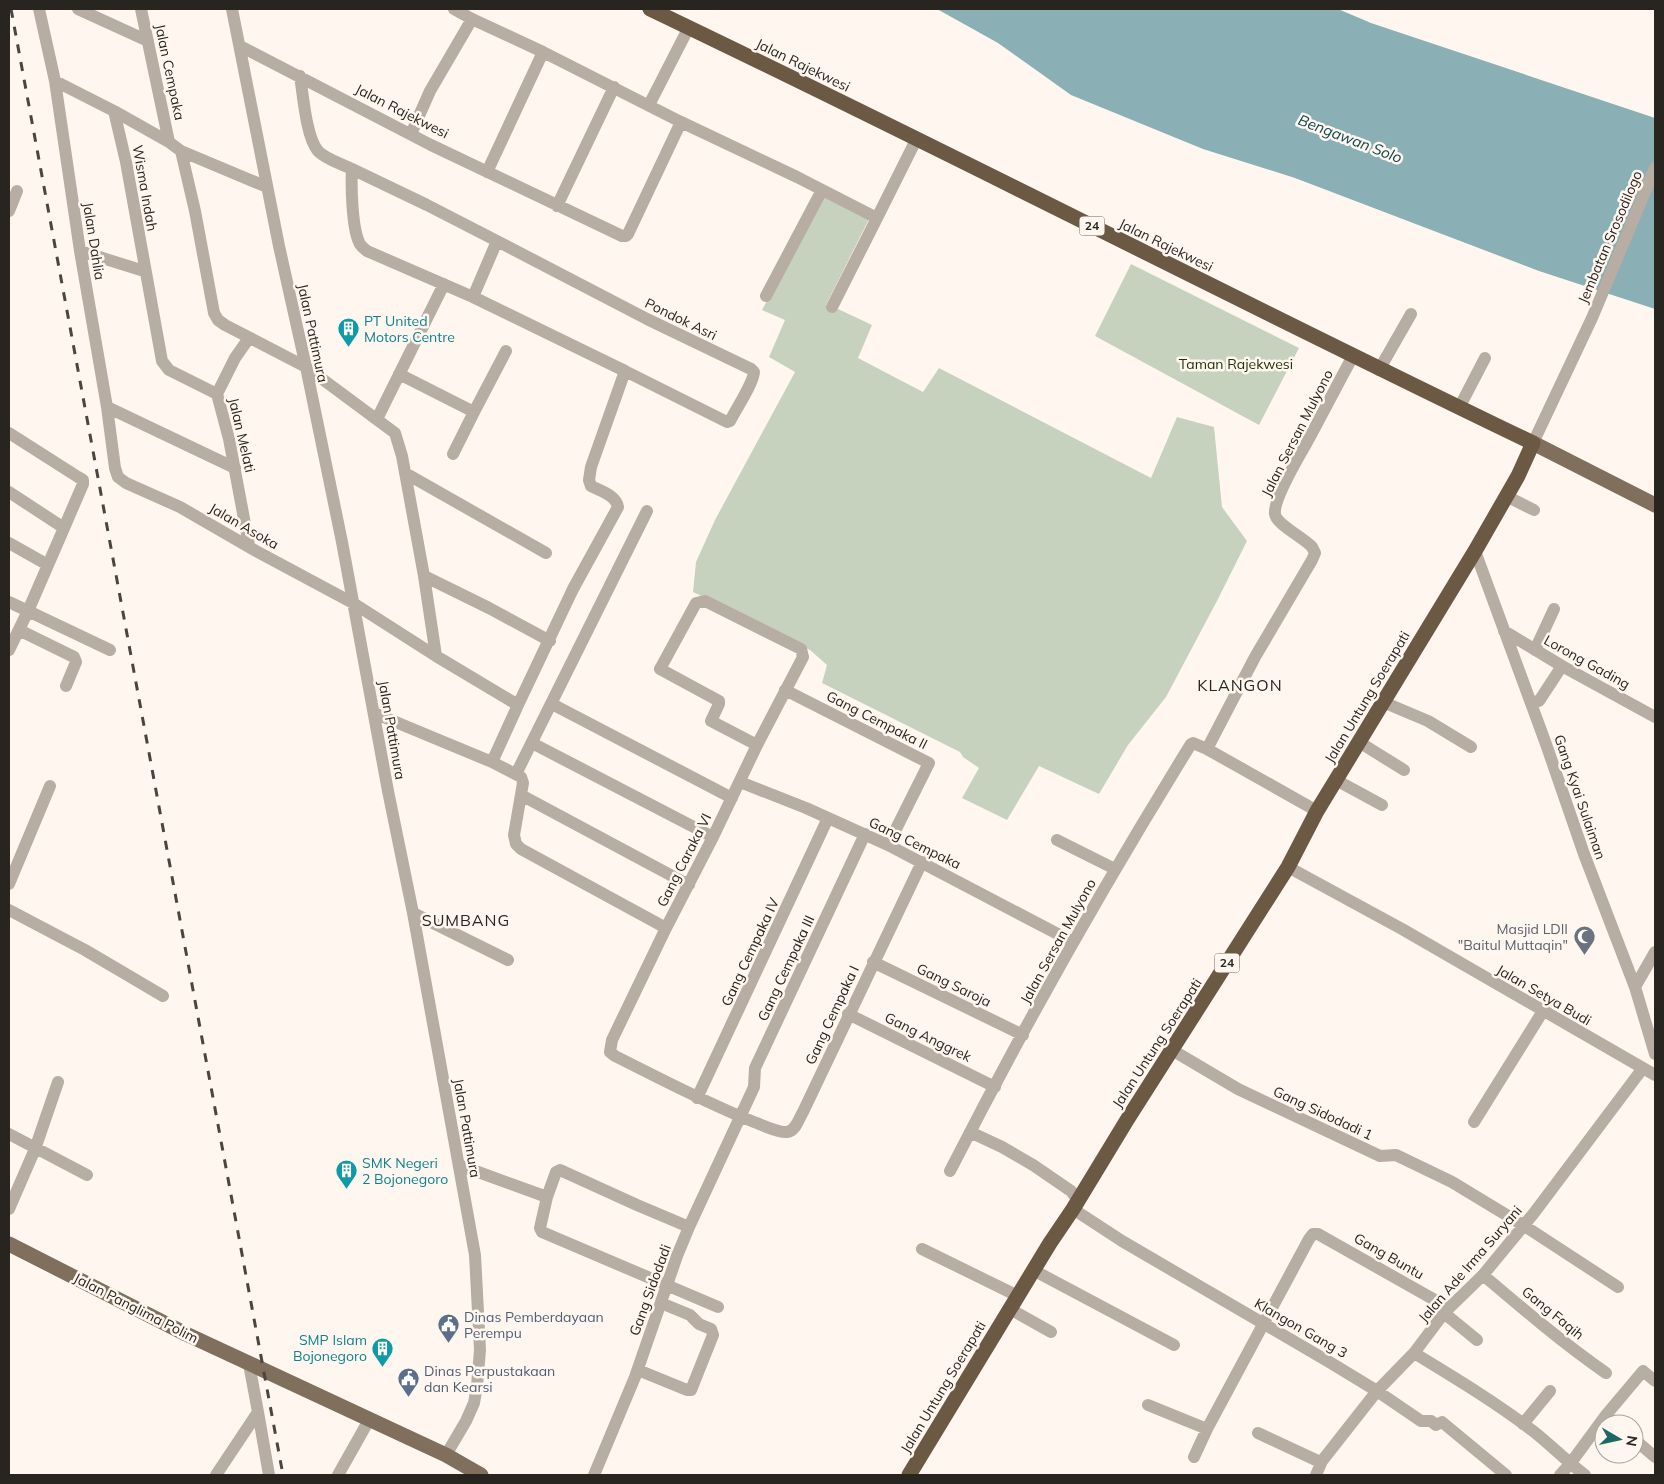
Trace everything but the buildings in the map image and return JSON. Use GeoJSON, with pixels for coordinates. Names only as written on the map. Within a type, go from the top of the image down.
{"type":"FeatureCollection","features":[{"type":"Feature","properties":{"kind":"highway","name":"Jalan Rajekwesi"},"geometry":{"type":"LineString","coordinates":[[650,9],[917,138],[1379,370],[1533,444]]}},
{"type":"Feature","properties":{"kind":"highway","name":"Jalan Untung Soerapati"},"geometry":{"type":"LineString","coordinates":[[909,1475],[1033,1270],[1288,867],[1317,810],[1475,551],[1533,444]]}},
{"type":"Feature","properties":{"kind":"main road"},"geometry":{"type":"LineString","coordinates":[[1533,444],[1655,504]]}},
{"type":"Feature","properties":{"kind":"main road","name":"Jalan Panglima Polim"},"geometry":{"type":"LineString","coordinates":[[9,1244],[186,1334],[446,1455]]}},
{"type":"Feature","properties":{"kind":"main road"},"geometry":{"type":"LineString","coordinates":[[446,1455],[464,1472],[481,1475]]}},
{"type":"Feature","properties":{"kind":"street","name":"Jalan Dahlia"},"geometry":{"type":"LineString","coordinates":[[40,9],[55,81],[80,251],[118,477]]}},
{"type":"Feature","properties":{"kind":"street"},"geometry":{"type":"LineString","coordinates":[[78,9],[148,41]]}},
{"type":"Feature","properties":{"kind":"street","name":"Jalan Cempaka"},"geometry":{"type":"LineString","coordinates":[[141,9],[169,142]]}},
{"type":"Feature","properties":{"kind":"street","name":"Jalan Pattimura"},"geometry":{"type":"LineString","coordinates":[[232,9],[353,603],[413,913],[475,1255],[480,1350],[477,1386],[474,1403],[466,1421],[446,1455]]}},
{"type":"Feature","properties":{"kind":"street"},"geometry":{"type":"LineString","coordinates":[[454,9],[877,218]]}},
{"type":"Feature","properties":{"kind":"street"},"geometry":{"type":"LineString","coordinates":[[411,134],[430,91],[472,19]]}},
{"type":"Feature","properties":{"kind":"street"},"geometry":{"type":"LineString","coordinates":[[649,105],[689,27]]}},
{"type":"Feature","properties":{"kind":"street","name":"Jalan Rajekwesi"},"geometry":{"type":"LineString","coordinates":[[240,46],[376,117],[622,236],[626,236],[681,122]]}},
{"type":"Feature","properties":{"kind":"street"},"geometry":{"type":"LineString","coordinates":[[487,172],[544,52]]}},
{"type":"Feature","properties":{"kind":"street"},"geometry":{"type":"LineString","coordinates":[[300,76],[307,121],[314,146],[319,152],[497,242],[473,297]]}},
{"type":"Feature","properties":{"kind":"street","name":"Wisma Indah"},"geometry":{"type":"LineString","coordinates":[[55,81],[114,111],[169,142],[180,151]]}},
{"type":"Feature","properties":{"kind":"street"},"geometry":{"type":"LineString","coordinates":[[557,206],[614,87]]}},
{"type":"Feature","properties":{"kind":"street","name":"Wisma Indah"},"geometry":{"type":"LineString","coordinates":[[114,111],[126,162],[144,271],[162,361],[169,370],[217,394]]}},
{"type":"Feature","properties":{"kind":"street"},"geometry":{"type":"LineString","coordinates":[[832,307],[917,138]]}},
{"type":"Feature","properties":{"kind":"street"},"geometry":{"type":"LineString","coordinates":[[180,151],[267,187]]}},
{"type":"Feature","properties":{"kind":"street"},"geometry":{"type":"LineString","coordinates":[[180,151],[195,211],[214,313],[218,320],[306,367],[395,433],[399,443],[424,576],[436,656]]}},
{"type":"Feature","properties":{"kind":"street","name":"Jembatan Srosodilogo"},"geometry":{"type":"LineString","coordinates":[[1533,444],[1592,318],[1655,168]]}},
{"type":"Feature","properties":{"kind":"street","name":"Pondok Asri"},"geometry":{"type":"LineString","coordinates":[[352,169],[352,194],[356,234],[361,246],[366,251],[473,297],[728,422],[730,421],[753,376],[754,372],[751,369],[647,319],[497,242]]}},
{"type":"Feature","properties":{"kind":"street"},"geometry":{"type":"LineString","coordinates":[[766,296],[822,190]]}},
{"type":"Feature","properties":{"kind":"street"},"geometry":{"type":"LineString","coordinates":[[9,211],[17,191]]}},
{"type":"Feature","properties":{"kind":"street"},"geometry":{"type":"LineString","coordinates":[[80,251],[144,271]]}},
{"type":"Feature","properties":{"kind":"street"},"geometry":{"type":"LineString","coordinates":[[377,418],[444,284]]}},
{"type":"Feature","properties":{"kind":"street"},"geometry":{"type":"LineString","coordinates":[[1379,370],[1411,314]]}},
{"type":"Feature","properties":{"kind":"street","name":"Jalan Melati"},"geometry":{"type":"LineString","coordinates":[[248,545],[235,468],[225,420],[217,394],[235,358],[249,338]]}},
{"type":"Feature","properties":{"kind":"street"},"geometry":{"type":"LineString","coordinates":[[453,454],[506,351]]}},
{"type":"Feature","properties":{"kind":"street","name":"Jalan Sersan Mulyono"},"geometry":{"type":"LineString","coordinates":[[950,1172],[1073,942],[1115,869],[1190,744],[1193,743],[1206,748],[1255,657],[1312,560],[1315,553],[1312,547],[1278,521],[1274,515],[1277,501],[1291,471],[1353,356]]}},
{"type":"Feature","properties":{"kind":"street"},"geometry":{"type":"LineString","coordinates":[[1459,408],[1485,358]]}},
{"type":"Feature","properties":{"kind":"street"},"geometry":{"type":"LineString","coordinates":[[492,762],[574,589],[618,507],[617,501],[591,486],[589,480],[591,466],[626,371]]}},
{"type":"Feature","properties":{"kind":"street"},"geometry":{"type":"LineString","coordinates":[[400,374],[474,412]]}},
{"type":"Feature","properties":{"kind":"street"},"geometry":{"type":"LineString","coordinates":[[107,407],[235,468]]}},
{"type":"Feature","properties":{"kind":"street"},"geometry":{"type":"LineString","coordinates":[[9,433],[83,480],[83,484],[28,611],[9,650]]}},
{"type":"Feature","properties":{"kind":"street"},"geometry":{"type":"LineString","coordinates":[[405,473],[546,552]]}},
{"type":"Feature","properties":{"kind":"street","name":"Jalan Asoka"},"geometry":{"type":"LineString","coordinates":[[118,477],[180,507],[281,565],[353,603],[518,705]]}},
{"type":"Feature","properties":{"kind":"street"},"geometry":{"type":"LineString","coordinates":[[9,492],[64,528]]}},
{"type":"Feature","properties":{"kind":"street"},"geometry":{"type":"LineString","coordinates":[[1506,496],[1534,510]]}},
{"type":"Feature","properties":{"kind":"street"},"geometry":{"type":"LineString","coordinates":[[516,774],[646,511]]}},
{"type":"Feature","properties":{"kind":"street"},"geometry":{"type":"LineString","coordinates":[[9,543],[48,565]]}},
{"type":"Feature","properties":{"kind":"street","name":"Gang Kyai Sulaiman"},"geometry":{"type":"LineString","coordinates":[[1475,551],[1531,702],[1584,854],[1635,986],[1655,1054]]}},
{"type":"Feature","properties":{"kind":"street"},"geometry":{"type":"LineString","coordinates":[[424,576],[550,641]]}},
{"type":"Feature","properties":{"kind":"street","name":"Gang Caraka VI"},"geometry":{"type":"LineString","coordinates":[[741,1116],[697,1098],[610,1052],[612,1040],[666,928],[803,657],[801,649],[705,601],[696,603],[660,669],[719,701],[711,722],[757,745]]}},
{"type":"Feature","properties":{"kind":"street"},"geometry":{"type":"LineString","coordinates":[[9,602],[110,650]]}},
{"type":"Feature","properties":{"kind":"street"},"geometry":{"type":"LineString","coordinates":[[1535,650],[1554,609]]}},
{"type":"Feature","properties":{"kind":"street"},"geometry":{"type":"LineString","coordinates":[[19,630],[74,657],[76,662],[66,686]]}},
{"type":"Feature","properties":{"kind":"street","name":"Lorong Gading"},"geometry":{"type":"LineString","coordinates":[[1504,631],[1562,666],[1655,717]]}},
{"type":"Feature","properties":{"kind":"street"},"geometry":{"type":"LineString","coordinates":[[1531,702],[1539,701],[1562,666]]}},
{"type":"Feature","properties":{"kind":"street","name":"Gang Cempaka II"},"geometry":{"type":"LineString","coordinates":[[785,690],[929,763],[888,845]]}},
{"type":"Feature","properties":{"kind":"street"},"geometry":{"type":"LineString","coordinates":[[1383,702],[1428,721],[1471,747]]}},
{"type":"Feature","properties":{"kind":"street"},"geometry":{"type":"LineString","coordinates":[[552,704],[732,798]]}},
{"type":"Feature","properties":{"kind":"street"},"geometry":{"type":"LineString","coordinates":[[374,713],[492,762],[516,774],[523,783],[514,835],[516,844],[521,849],[666,928]]}},
{"type":"Feature","properties":{"kind":"street"},"geometry":{"type":"LineString","coordinates":[[1359,742],[1404,770]]}},
{"type":"Feature","properties":{"kind":"street"},"geometry":{"type":"LineString","coordinates":[[532,743],[713,837]]}},
{"type":"Feature","properties":{"kind":"street"},"geometry":{"type":"LineString","coordinates":[[1206,748],[1317,810]]}},
{"type":"Feature","properties":{"kind":"street"},"geometry":{"type":"LineString","coordinates":[[1336,780],[1382,805]]}},
{"type":"Feature","properties":{"kind":"street","name":"Gang Cempaka"},"geometry":{"type":"LineString","coordinates":[[740,782],[888,845],[1073,942]]}},
{"type":"Feature","properties":{"kind":"street"},"geometry":{"type":"LineString","coordinates":[[9,884],[50,786]]}},
{"type":"Feature","properties":{"kind":"street"},"geometry":{"type":"LineString","coordinates":[[521,795],[689,885]]}},
{"type":"Feature","properties":{"kind":"street","name":"Gang Cempaka IV"},"geometry":{"type":"LineString","coordinates":[[697,1098],[828,818]]}},
{"type":"Feature","properties":{"kind":"street","name":"Gang Cempaka III"},"geometry":{"type":"LineString","coordinates":[[741,1116],[754,1087],[755,1068],[865,834]]}},
{"type":"Feature","properties":{"kind":"street"},"geometry":{"type":"LineString","coordinates":[[1057,840],[1115,869]]}},
{"type":"Feature","properties":{"kind":"street","name":"Gang Cempaka I"},"geometry":{"type":"LineString","coordinates":[[741,1116],[784,1132],[794,1129],[922,862]]}},
{"type":"Feature","properties":{"kind":"street","name":"Jalan Setya Budi"},"geometry":{"type":"LineString","coordinates":[[1288,867],[1402,929],[1655,1075]]}},
{"type":"Feature","properties":{"kind":"street"},"geometry":{"type":"LineString","coordinates":[[9,910],[85,950],[163,996]]}},
{"type":"Feature","properties":{"kind":"street"},"geometry":{"type":"LineString","coordinates":[[413,913],[508,960]]}},
{"type":"Feature","properties":{"kind":"street"},"geometry":{"type":"LineString","coordinates":[[1635,986],[1655,952]]}},
{"type":"Feature","properties":{"kind":"street","name":"Gang Saroja"},"geometry":{"type":"LineString","coordinates":[[873,962],[1023,1035]]}},
{"type":"Feature","properties":{"kind":"street"},"geometry":{"type":"LineString","coordinates":[[1474,1122],[1543,1012]]}},
{"type":"Feature","properties":{"kind":"street","name":"Gang Anggrek"},"geometry":{"type":"LineString","coordinates":[[848,1014],[995,1087]]}},
{"type":"Feature","properties":{"kind":"street","name":"Gang Sidodadi 1"},"geometry":{"type":"LineString","coordinates":[[1172,1050],[1238,1089],[1380,1156],[1396,1155],[1452,1182],[1523,1225],[1618,1287]]}},
{"type":"Feature","properties":{"kind":"street","name":"Jalan Ade Irma Suryani"},"geometry":{"type":"LineString","coordinates":[[1316,1475],[1322,1461],[1377,1391],[1414,1353],[1447,1311],[1483,1275],[1534,1213],[1643,1068]]}},
{"type":"Feature","properties":{"kind":"street"},"geometry":{"type":"LineString","coordinates":[[9,1209],[34,1149],[58,1082]]}},
{"type":"Feature","properties":{"kind":"street","name":"Gang Sidodadi"},"geometry":{"type":"LineString","coordinates":[[594,1475],[638,1370],[689,1227],[741,1116]]}},
{"type":"Feature","properties":{"kind":"street","name":"Klangon Gang 3"},"geometry":{"type":"LineString","coordinates":[[970,1132],[1034,1165],[1071,1191],[1075,1205],[1122,1241],[1217,1295],[1377,1391],[1421,1422],[1431,1421],[1436,1425],[1442,1422],[1506,1475]]}},
{"type":"Feature","properties":{"kind":"street"},"geometry":{"type":"LineString","coordinates":[[9,1134],[34,1149],[87,1175]]}},
{"type":"Feature","properties":{"kind":"street"},"geometry":{"type":"LineString","coordinates":[[459,1165],[547,1197]]}},
{"type":"Feature","properties":{"kind":"street"},"geometry":{"type":"LineString","coordinates":[[689,1227],[560,1170],[556,1172],[547,1197],[540,1228],[542,1232],[718,1307]]}},
{"type":"Feature","properties":{"kind":"street","name":"Gang Buntu"},"geometry":{"type":"LineString","coordinates":[[1263,1324],[1309,1239],[1313,1234],[1318,1234],[1355,1254],[1447,1311],[1476,1340]]}},
{"type":"Feature","properties":{"kind":"street"},"geometry":{"type":"LineString","coordinates":[[922,1249],[1014,1302],[1051,1332]]}},
{"type":"Feature","properties":{"kind":"street"},"geometry":{"type":"LineString","coordinates":[[1033,1270],[1174,1345]]}},
{"type":"Feature","properties":{"kind":"street","name":"Gang Faqih"},"geometry":{"type":"LineString","coordinates":[[1483,1275],[1538,1322],[1606,1373]]}},
{"type":"Feature","properties":{"kind":"street"},"geometry":{"type":"LineString","coordinates":[[638,1370],[691,1390],[713,1334],[711,1330],[691,1316],[661,1303]]}},
{"type":"Feature","properties":{"kind":"street"},"geometry":{"type":"LineString","coordinates":[[1194,1457],[1263,1324]]}},
{"type":"Feature","properties":{"kind":"street"},"geometry":{"type":"LineString","coordinates":[[1414,1353],[1484,1396],[1523,1424],[1585,1475]]}},
{"type":"Feature","properties":{"kind":"street"},"geometry":{"type":"LineString","coordinates":[[249,1364],[269,1475]]}},
{"type":"Feature","properties":{"kind":"street"},"geometry":{"type":"LineString","coordinates":[[1607,1414],[1643,1371],[1655,1381]]}},
{"type":"Feature","properties":{"kind":"street"},"geometry":{"type":"LineString","coordinates":[[1523,1424],[1550,1391]]}},
{"type":"Feature","properties":{"kind":"street"},"geometry":{"type":"LineString","coordinates":[[1148,1405],[1207,1429]]}},
{"type":"Feature","properties":{"kind":"street"},"geometry":{"type":"LineString","coordinates":[[216,1475],[258,1412]]}},
{"type":"Feature","properties":{"kind":"street"},"geometry":{"type":"LineString","coordinates":[[338,1475],[369,1420]]}},
{"type":"Feature","properties":{"kind":"street"},"geometry":{"type":"LineString","coordinates":[[1560,1475],[1594,1431]]}},
{"type":"Feature","properties":{"kind":"street"},"geometry":{"type":"LineString","coordinates":[[1258,1433],[1322,1461]]}},
{"type":"Feature","properties":{"kind":"street"},"geometry":{"type":"LineString","coordinates":[[1644,1448],[1655,1457]]}},
{"type":"Feature","properties":{"kind":"green space"},"geometry":{"type":"Polygon","coordinates":[[[824,194],[869,219],[826,305],[828,309],[838,309],[872,325],[858,358],[923,392],[939,368],[1151,478],[1177,417],[1214,427],[1222,507],[1247,541],[1166,697],[1128,745],[1099,794],[1039,766],[1007,820],[962,798],[979,768],[963,757],[960,752],[822,683],[827,665],[810,650],[693,592],[696,562],[715,520],[795,372],[769,357],[785,320],[762,310],[824,194]]]}},
{"type":"Feature","properties":{"kind":"green space","name":"Taman Rajekwesi"},"geometry":{"type":"Polygon","coordinates":[[[1131,264],[1299,348],[1259,425],[1095,336],[1131,264]]]}},
{"type":"Feature","properties":{"kind":"water","name":"Bengawan Solo"},"geometry":{"type":"Polygon","coordinates":[[[937,9],[1338,9],[1371,23],[1655,118],[1655,309],[1539,271],[1295,178],[1203,149],[1071,95],[998,43],[937,9]]]}},
{"type":"Feature","properties":{"kind":"railway"},"geometry":{"type":"LineString","coordinates":[[11,9],[283,1475]]}},
{"type":"Feature","properties":{"kind":"place","name":"PT United Motors Centre"},"geometry":{"type":"Point","coordinates":[348,348]}},
{"type":"Feature","properties":{"kind":"place","name":"Masjid LDII \"Baitul Muttaqin\""},"geometry":{"type":"Point","coordinates":[1584,956]}},
{"type":"Feature","properties":{"kind":"place","name":"SMK Negeri 2 Bojonegoro"},"geometry":{"type":"Point","coordinates":[346,1190]}},
{"type":"Feature","properties":{"kind":"place","name":"Dinas Pemberdayaan Perempu"},"geometry":{"type":"Point","coordinates":[448,1344]}},
{"type":"Feature","properties":{"kind":"place","name":"SMP Islam Bojonegoro"},"geometry":{"type":"Point","coordinates":[383,1367]}},
{"type":"Feature","properties":{"kind":"place","name":"Dinas Perpustakaan dan Kearsi"},"geometry":{"type":"Point","coordinates":[408,1398]}},
{"type":"Feature","properties":{"kind":"district","name":"KLANGON"},"geometry":{"type":"Point","coordinates":[1240,685]}},
{"type":"Feature","properties":{"kind":"district","name":"SUMBANG"},"geometry":{"type":"Point","coordinates":[466,920]}}]}
